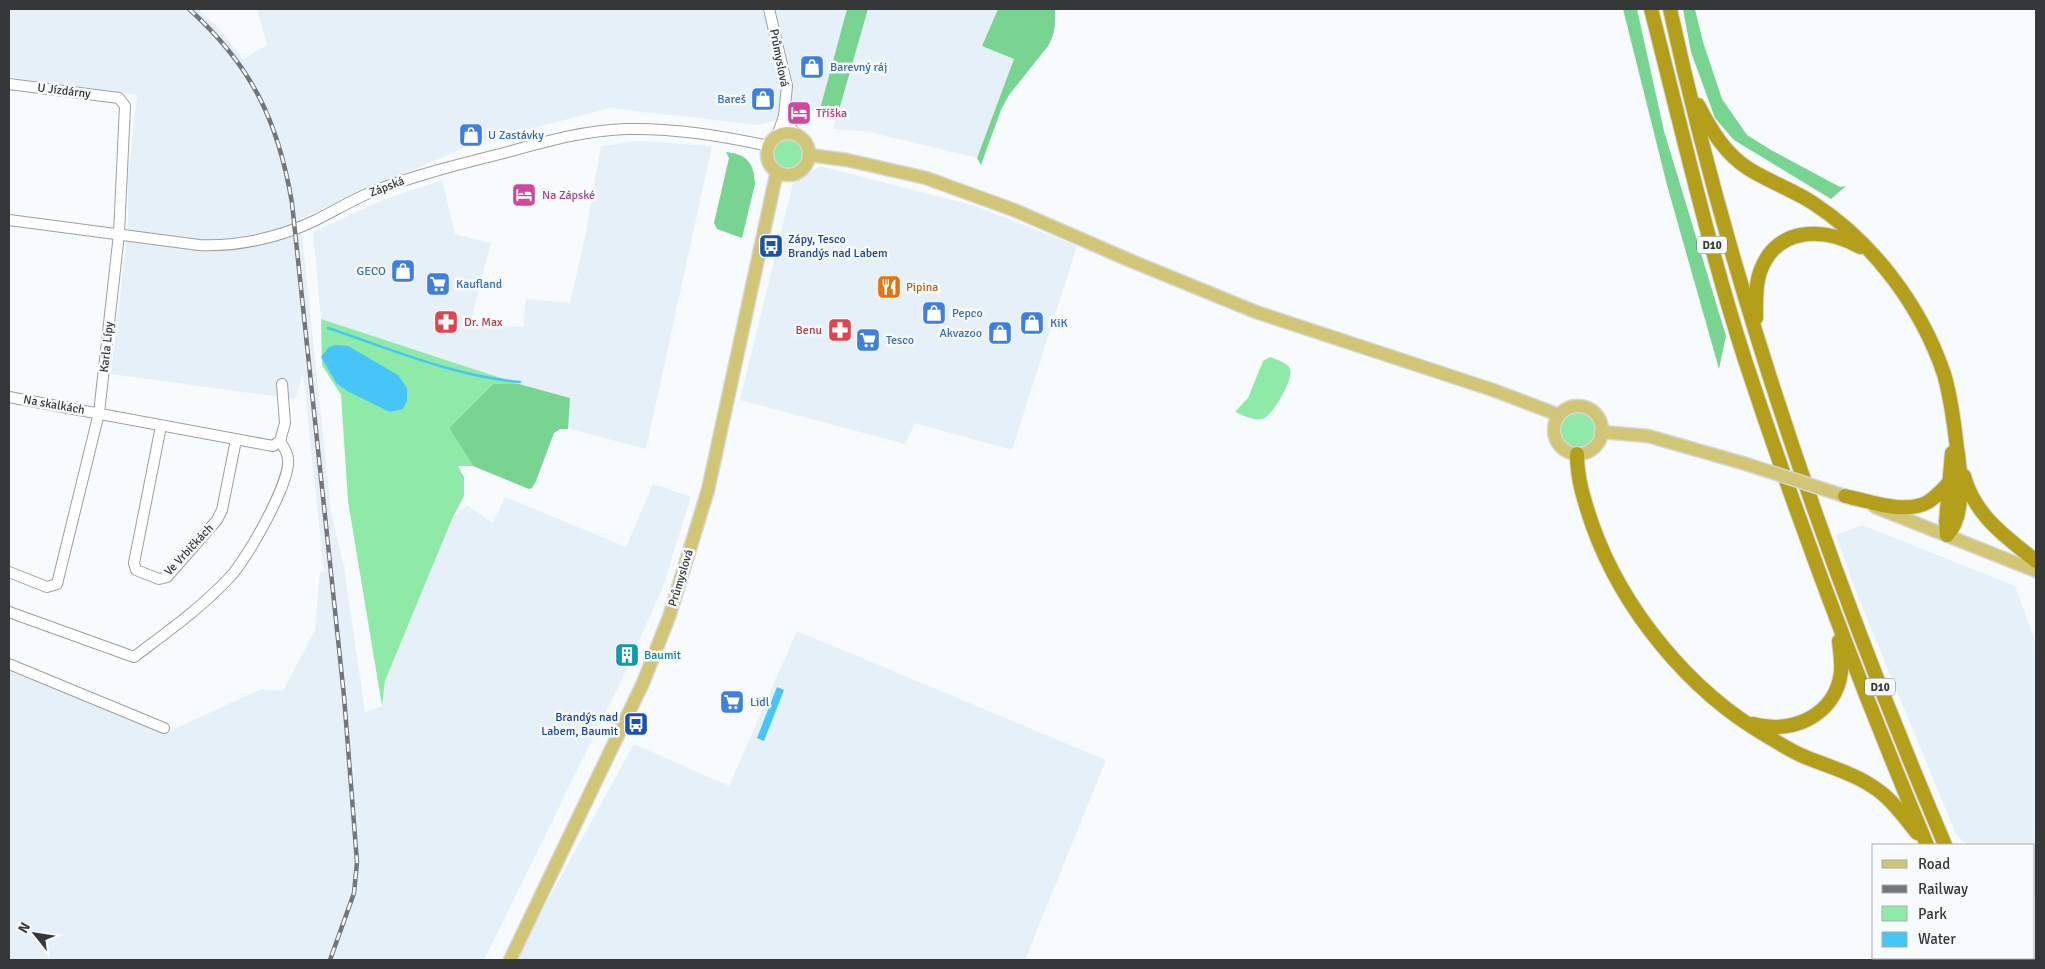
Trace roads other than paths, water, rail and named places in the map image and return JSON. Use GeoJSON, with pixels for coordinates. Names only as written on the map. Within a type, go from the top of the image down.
{"type":"FeatureCollection","features":[{"type":"Feature","properties":{"kind":"highway","name":"D10"},"geometry":{"type":"LineString","coordinates":[[1651,9],[1704,218],[1745,358],[1830,606],[1927,844]]}},
{"type":"Feature","properties":{"kind":"highway","name":"D10"},"geometry":{"type":"LineString","coordinates":[[1670,9],[1683,67],[1722,216],[1762,350],[1822,536],[1900,737],[1945,844]]}},
{"type":"Feature","properties":{"kind":"highway"},"geometry":{"type":"LineString","coordinates":[[1683,67],[1689,85],[1706,119],[1730,154],[1749,170],[1810,201],[1845,226],[1874,257],[1909,301],[1921,322],[1944,375],[1950,400],[1959,460],[1959,516],[1955,526],[1947,535]]}},
{"type":"Feature","properties":{"kind":"highway"},"geometry":{"type":"LineString","coordinates":[[1762,350],[1756,321],[1758,279],[1767,258],[1777,247],[1799,235],[1816,233],[1842,238],[1859,246],[1874,257]]}},
{"type":"Feature","properties":{"kind":"highway"},"geometry":{"type":"LineString","coordinates":[[1947,535],[1948,484],[1955,430]]}},
{"type":"Feature","properties":{"kind":"highway"},"geometry":{"type":"LineString","coordinates":[[1577,454],[1579,482],[1588,511],[1600,546],[1618,583],[1640,618],[1694,681],[1739,719],[1786,748],[1870,784],[1893,804],[1926,844]]}},
{"type":"Feature","properties":{"kind":"highway"},"geometry":{"type":"LineString","coordinates":[[1959,460],[1969,492],[1986,518],[2000,533],[2036,561]]}},
{"type":"Feature","properties":{"kind":"highway"},"geometry":{"type":"LineString","coordinates":[[1845,496],[1876,503],[1914,506],[1931,500],[1948,484]]}},
{"type":"Feature","properties":{"kind":"highway"},"geometry":{"type":"LineString","coordinates":[[1739,719],[1765,727],[1783,727],[1808,720],[1826,706],[1838,686],[1841,665],[1839,638],[1830,606]]}},
{"type":"Feature","properties":{"kind":"main road"},"geometry":{"type":"LineString","coordinates":[[787,133],[795,134],[805,141],[809,155],[805,166],[796,173],[787,175],[777,171],[768,160],[769,146],[778,136],[787,133]]}},
{"type":"Feature","properties":{"kind":"main road"},"geometry":{"type":"LineString","coordinates":[[809,155],[847,160],[926,178],[1014,210],[1256,312],[1501,393],[1559,415]]}},
{"type":"Feature","properties":{"kind":"main road","name":"Průmyslová"},"geometry":{"type":"LineString","coordinates":[[510,960],[639,692],[669,617],[708,490],[777,171]]}},
{"type":"Feature","properties":{"kind":"main road"},"geometry":{"type":"LineString","coordinates":[[1572,407],[1586,408],[1598,417],[1602,432],[1594,447],[1586,452],[1577,454],[1563,449],[1555,436],[1554,429],[1559,415],[1572,407]]}},
{"type":"Feature","properties":{"kind":"main road"},"geometry":{"type":"LineString","coordinates":[[1602,432],[1648,436],[1746,464],[1845,496],[2036,571]]}},
{"type":"Feature","properties":{"kind":"street","name":"Průmyslová"},"geometry":{"type":"LineString","coordinates":[[769,9],[787,86],[784,116],[778,136]]}},
{"type":"Feature","properties":{"kind":"street","name":"U Jízdárny"},"geometry":{"type":"LineString","coordinates":[[9,84],[119,98]]}},
{"type":"Feature","properties":{"kind":"street","name":"Karla Lípy"},"geometry":{"type":"LineString","coordinates":[[9,572],[47,587],[56,584],[99,413],[119,234],[125,106],[119,98]]}},
{"type":"Feature","properties":{"kind":"street"},"geometry":{"type":"LineString","coordinates":[[784,116],[795,134]]}},
{"type":"Feature","properties":{"kind":"street","name":"Zápská"},"geometry":{"type":"LineString","coordinates":[[9,220],[199,245],[230,245],[304,225],[371,192],[414,177],[559,139],[627,129],[679,131],[719,136],[769,146]]}},
{"type":"Feature","properties":{"kind":"street"},"geometry":{"type":"LineString","coordinates":[[276,444],[285,423],[282,384]]}},
{"type":"Feature","properties":{"kind":"street","name":"Na skalkách"},"geometry":{"type":"LineString","coordinates":[[9,397],[99,413]]}},
{"type":"Feature","properties":{"kind":"street"},"geometry":{"type":"LineString","coordinates":[[9,612],[134,657],[184,620],[230,577],[262,528],[281,491],[288,459],[276,444],[236,440],[99,413]]}},
{"type":"Feature","properties":{"kind":"street","name":"Ve Vrbičkách"},"geometry":{"type":"LineString","coordinates":[[161,426],[134,562],[136,570],[159,579],[167,577],[217,520],[222,510],[236,440]]}},
{"type":"Feature","properties":{"kind":"street"},"geometry":{"type":"LineString","coordinates":[[9,664],[164,728]]}},
{"type":"Feature","properties":{"kind":"water"},"geometry":{"type":"Polygon","coordinates":[[[336,345],[348,346],[398,375],[407,388],[407,401],[403,409],[390,412],[337,384],[321,357],[329,347],[336,345]]]}},
{"type":"Feature","properties":{"kind":"water"},"geometry":{"type":"Polygon","coordinates":[[[777,687],[784,690],[764,741],[757,738],[777,687]]]}},
{"type":"Feature","properties":{"kind":"waterway"},"geometry":{"type":"LineString","coordinates":[[328,328],[446,368],[495,379],[520,382]]}},
{"type":"Feature","properties":{"kind":"railway"},"geometry":{"type":"LineString","coordinates":[[189,9],[229,51],[245,73],[258,96],[270,120],[279,146],[292,203],[344,696],[357,862],[354,893],[330,960]]}},
{"type":"Feature","properties":{"kind":"place","name":"Barevný ráj"},"geometry":{"type":"Point","coordinates":[812,67]}},
{"type":"Feature","properties":{"kind":"place","name":"Bareš"},"geometry":{"type":"Point","coordinates":[763,99]}},
{"type":"Feature","properties":{"kind":"place","name":"Tříška"},"geometry":{"type":"Point","coordinates":[799,113]}},
{"type":"Feature","properties":{"kind":"place","name":"U Zastávky"},"geometry":{"type":"Point","coordinates":[471,135]}},
{"type":"Feature","properties":{"kind":"place","name":"Na Zápské"},"geometry":{"type":"Point","coordinates":[524,195]}},
{"type":"Feature","properties":{"kind":"place","name":"Zápy, Tesco Brandýs nad Labem"},"geometry":{"type":"Point","coordinates":[771,246]}},
{"type":"Feature","properties":{"kind":"place","name":"GECO"},"geometry":{"type":"Point","coordinates":[403,271]}},
{"type":"Feature","properties":{"kind":"place","name":"Kaufland"},"geometry":{"type":"Point","coordinates":[438,284]}},
{"type":"Feature","properties":{"kind":"place","name":"Pipina"},"geometry":{"type":"Point","coordinates":[889,287]}},
{"type":"Feature","properties":{"kind":"place","name":"Pepco"},"geometry":{"type":"Point","coordinates":[934,313]}},
{"type":"Feature","properties":{"kind":"place","name":"Dr. Max"},"geometry":{"type":"Point","coordinates":[446,322]}},
{"type":"Feature","properties":{"kind":"place","name":"KiK"},"geometry":{"type":"Point","coordinates":[1032,323]}},
{"type":"Feature","properties":{"kind":"place","name":"Benu"},"geometry":{"type":"Point","coordinates":[840,330]}},
{"type":"Feature","properties":{"kind":"place","name":"Akvazoo"},"geometry":{"type":"Point","coordinates":[1000,333]}},
{"type":"Feature","properties":{"kind":"place","name":"Tesco"},"geometry":{"type":"Point","coordinates":[868,340]}},
{"type":"Feature","properties":{"kind":"place","name":"Baumit"},"geometry":{"type":"Point","coordinates":[627,655]}},
{"type":"Feature","properties":{"kind":"place","name":"Lidl"},"geometry":{"type":"Point","coordinates":[732,702]}},
{"type":"Feature","properties":{"kind":"place","name":"Brandýs nad Labem, Baumit"},"geometry":{"type":"Point","coordinates":[636,724]}}]}
